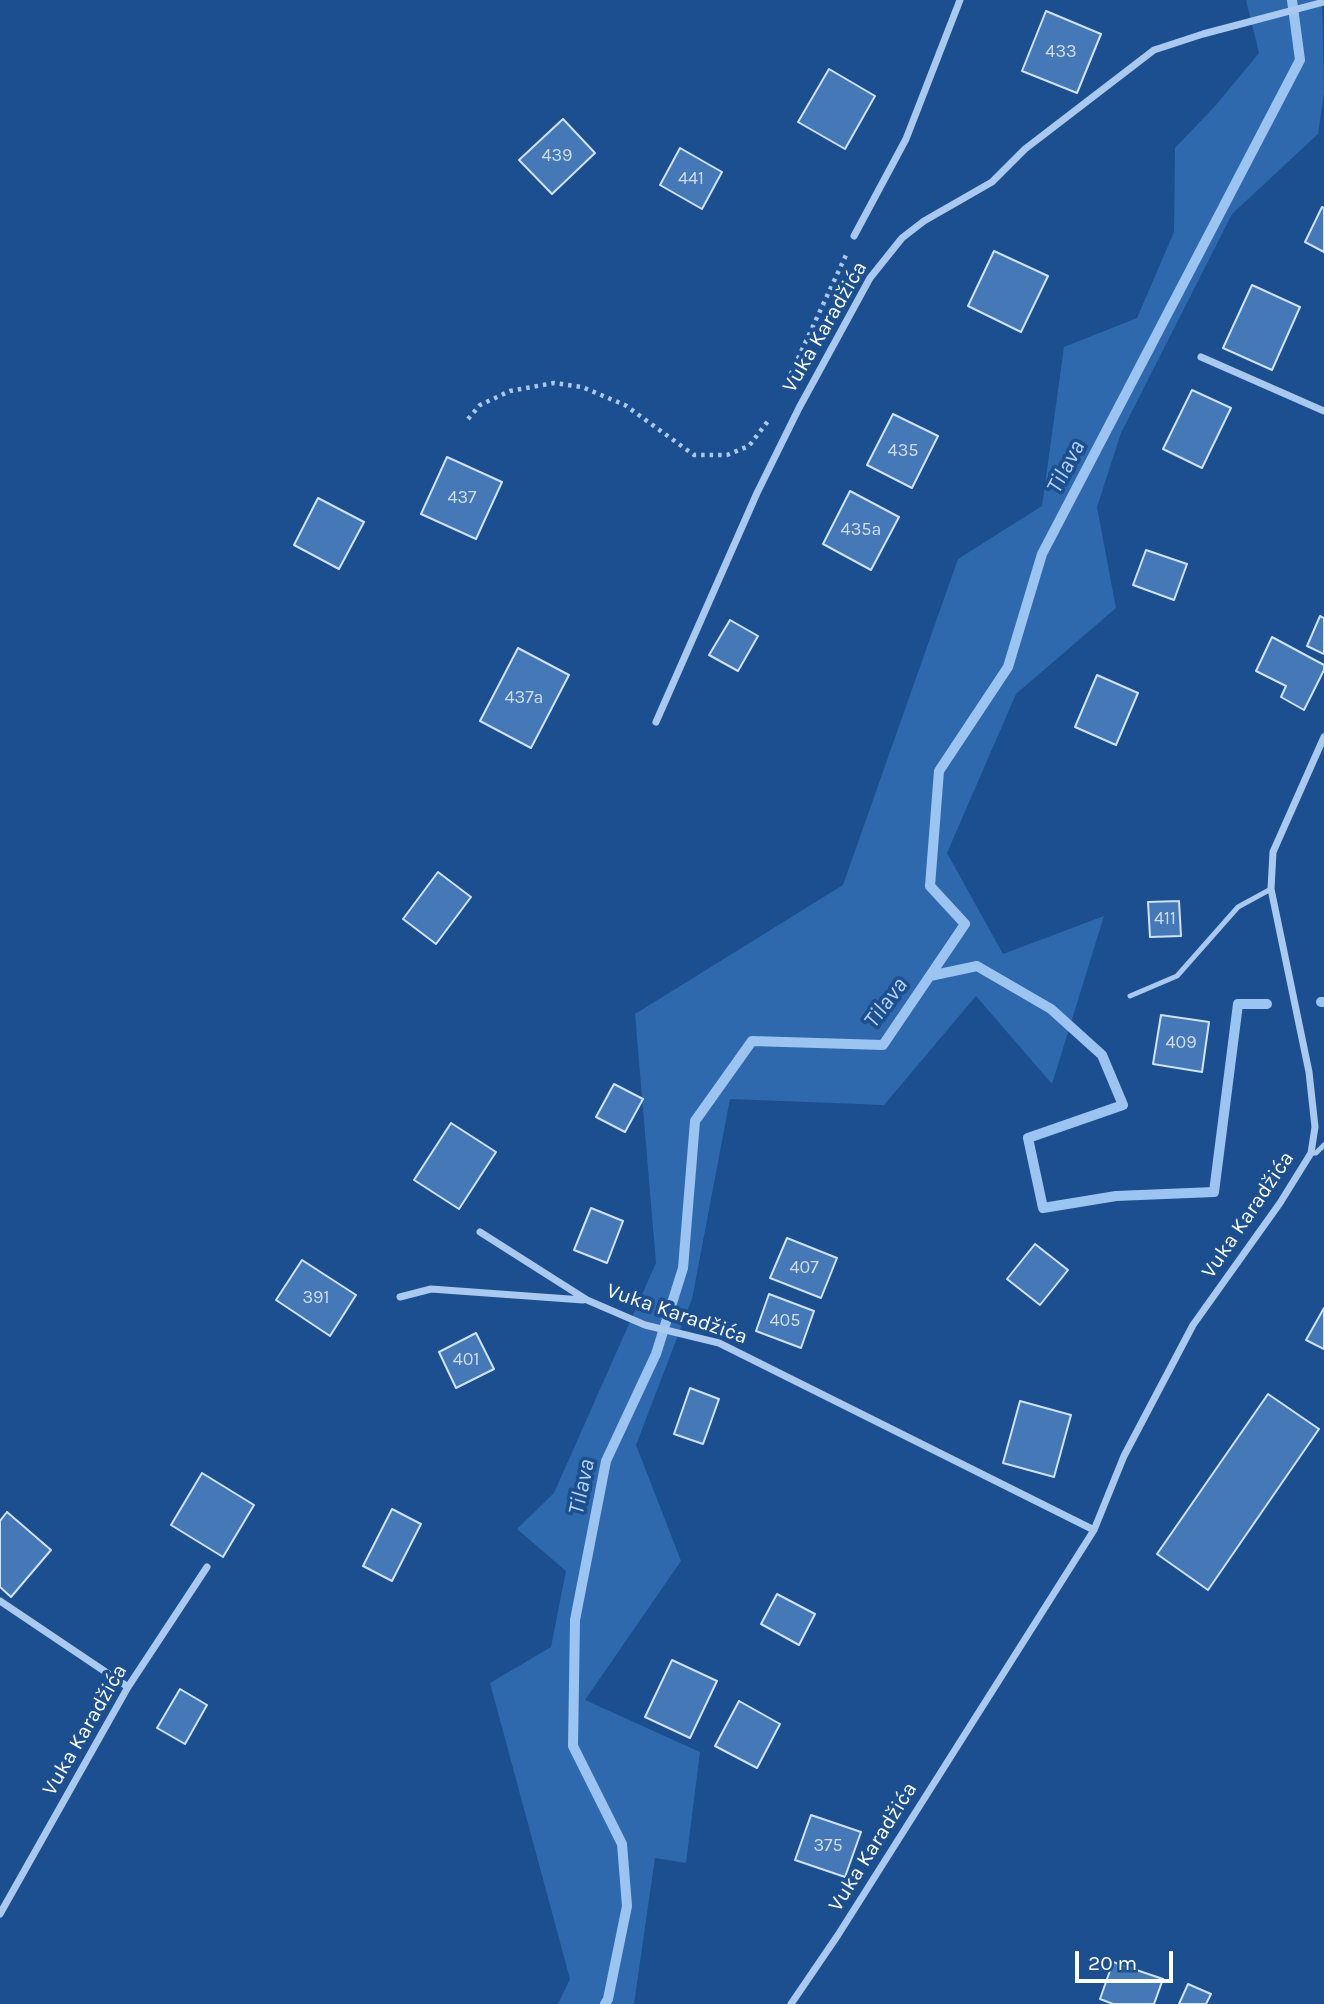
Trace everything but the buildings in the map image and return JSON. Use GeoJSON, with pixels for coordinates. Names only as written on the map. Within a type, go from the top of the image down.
{"type":"FeatureCollection","features":[{"type":"Feature","properties":{"kind":"street","name":"Vuka Karadžića"},"geometry":{"type":"LineString","coordinates":[[854,236],[906,139],[960,0]]}},
{"type":"Feature","properties":{"kind":"street","name":"Vuka Karadžića"},"geometry":{"type":"LineString","coordinates":[[656,722],[757,493],[799,408],[870,278],[902,238],[924,221],[992,182],[1025,149],[1154,50],[1324,2]]}},
{"type":"Feature","properties":{"kind":"street"},"geometry":{"type":"LineString","coordinates":[[1201,357],[1324,411]]}},
{"type":"Feature","properties":{"kind":"street","name":"Vuka Karadžića"},"geometry":{"type":"LineString","coordinates":[[792,2004],[1094,1530],[1124,1456],[1193,1325],[1280,1203],[1311,1153],[1315,1127],[1309,1072],[1271,889],[1273,852],[1324,737]]}},
{"type":"Feature","properties":{"kind":"street","name":"Vuka Karadžića"},"geometry":{"type":"LineString","coordinates":[[480,1232],[587,1300],[645,1325],[719,1343],[1094,1530]]}},
{"type":"Feature","properties":{"kind":"street"},"geometry":{"type":"LineString","coordinates":[[400,1297],[431,1289],[587,1300]]}},
{"type":"Feature","properties":{"kind":"street","name":"Vuka Karadžića"},"geometry":{"type":"LineString","coordinates":[[0,1914],[128,1687],[207,1567]]}},
{"type":"Feature","properties":{"kind":"street"},"geometry":{"type":"LineString","coordinates":[[0,1601],[128,1687]]}},
{"type":"Feature","properties":{"kind":"lane"},"geometry":{"type":"LineString","coordinates":[[1130,996],[1177,976],[1238,908],[1271,889]]}},
{"type":"Feature","properties":{"kind":"lane"},"geometry":{"type":"LineString","coordinates":[[1311,1153],[1316,1153],[1324,1145]]}},
{"type":"Feature","properties":{"kind":"path"},"geometry":{"type":"LineString","coordinates":[[781,394],[854,236]]}},
{"type":"Feature","properties":{"kind":"path"},"geometry":{"type":"LineString","coordinates":[[468,419],[480,405],[510,391],[554,383],[582,387],[625,405],[694,455],[727,455],[749,446],[769,419]]}},
{"type":"Feature","properties":{"kind":"shaded area"},"geometry":{"type":"Polygon","coordinates":[[[1246,0],[1322,0],[1324,93],[1318,134],[1232,214],[1121,433],[1097,507],[1116,608],[1016,694],[947,853],[1003,954],[1104,916],[1052,1084],[976,996],[884,1105],[730,1099],[692,1299],[636,1445],[681,1561],[585,1700],[700,1752],[686,1863],[655,1858],[634,2004],[558,2004],[570,1979],[490,1683],[551,1647],[566,1571],[517,1529],[554,1493],[656,1263],[635,1014],[843,885],[958,559],[1042,506],[1064,347],[1137,318],[1174,232],[1175,148],[1216,105],[1259,53],[1246,0]]]}},
{"type":"Feature","properties":{"kind":"waterway","name":"Tilava"},"geometry":{"type":"LineString","coordinates":[[605,2004],[627,1906],[622,1844],[573,1746],[575,1620],[606,1461],[656,1354],[683,1268],[695,1121],[752,1041],[883,1045],[965,924],[930,886],[939,771],[1008,667],[1042,554],[1300,60],[1292,0]]}},
{"type":"Feature","properties":{"kind":"waterway"},"geometry":{"type":"LineString","coordinates":[[930,976],[977,966],[1051,1009],[1102,1055],[1123,1105],[1028,1138],[1043,1208],[1116,1196],[1214,1192],[1238,1004],[1267,1004]]}}]}
